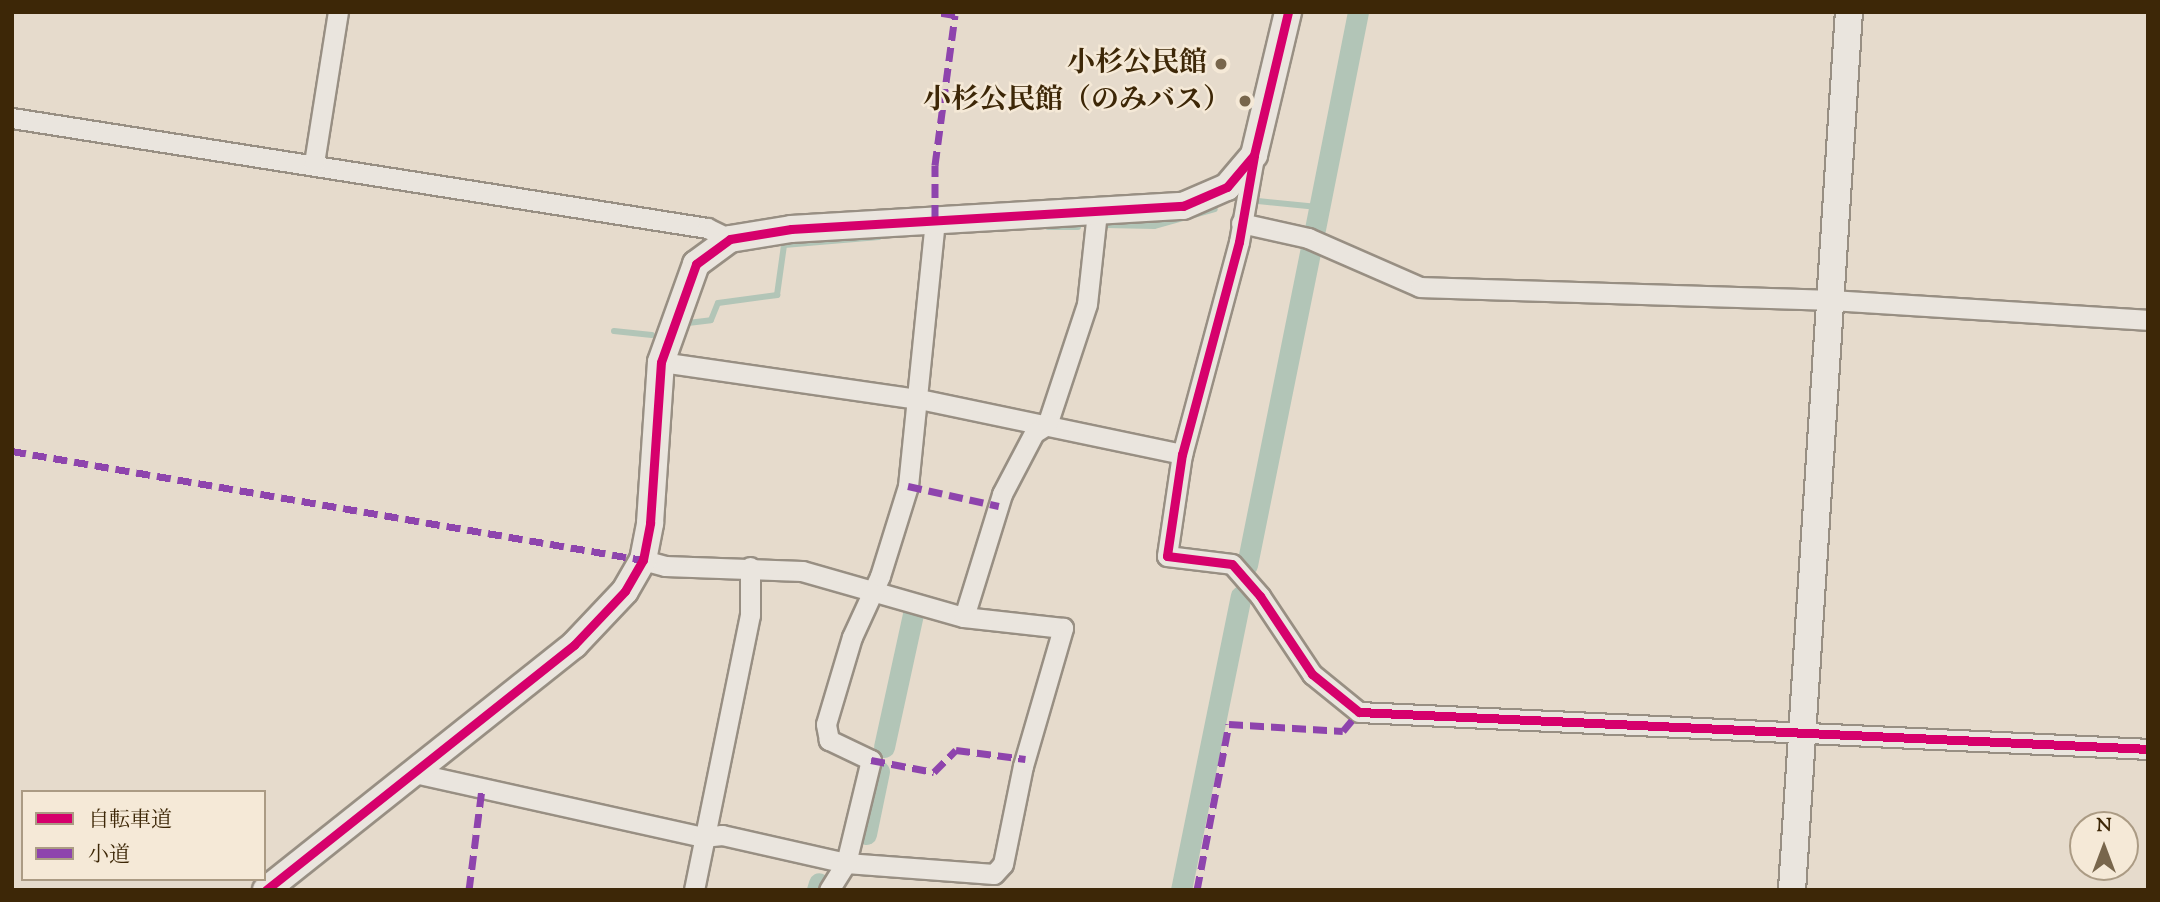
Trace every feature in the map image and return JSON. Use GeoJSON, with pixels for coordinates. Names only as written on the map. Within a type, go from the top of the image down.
{"type":"FeatureCollection","features":[{"type":"Feature","properties":{"kind":"street"},"geometry":{"type":"LineString","coordinates":[[314,163],[338,12]]}},
{"type":"Feature","properties":{"kind":"street"},"geometry":{"type":"LineString","coordinates":[[1288,12],[1241,223],[1182,454],[1167,556],[1232,564],[1260,596],[1312,674],[1359,712],[1805,730],[2148,749]]}},
{"type":"Feature","properties":{"kind":"street"},"geometry":{"type":"LineString","coordinates":[[1792,890],[1805,730],[1849,12]]}},
{"type":"Feature","properties":{"kind":"street"},"geometry":{"type":"LineString","coordinates":[[12,118],[314,163],[707,228],[730,239]]}},
{"type":"Feature","properties":{"kind":"street"},"geometry":{"type":"LineString","coordinates":[[266,890],[410,772],[574,645],[625,591],[643,560],[650,523],[662,362],[682,292],[696,264],[730,239],[791,229],[1183,206],[1227,187],[1254,155]]}},
{"type":"Feature","properties":{"kind":"street"},"geometry":{"type":"LineString","coordinates":[[964,617],[1002,494],[1034,433],[1047,425],[1087,304],[1097,212]]}},
{"type":"Feature","properties":{"kind":"street"},"geometry":{"type":"LineString","coordinates":[[829,890],[846,863],[871,760],[829,740],[826,724],[872,588],[880,576],[908,486],[936,219]]}},
{"type":"Feature","properties":{"kind":"street"},"geometry":{"type":"LineString","coordinates":[[1241,223],[1307,238],[1420,286],[1832,300],[2148,320]]}},
{"type":"Feature","properties":{"kind":"street"},"geometry":{"type":"LineString","coordinates":[[662,362],[919,399],[1182,454]]}},
{"type":"Feature","properties":{"kind":"street"},"geometry":{"type":"LineString","coordinates":[[410,772],[704,837],[722,835],[846,863],[994,874],[1003,864],[1023,766],[1063,628],[964,617],[872,588],[802,571],[750,566],[665,566],[643,560]]}},
{"type":"Feature","properties":{"kind":"street"},"geometry":{"type":"LineString","coordinates":[[694,890],[750,615],[750,566]]}},
{"type":"Feature","properties":{"kind":"waterway"},"geometry":{"type":"LineString","coordinates":[[1315,229],[1358,12]]}},
{"type":"Feature","properties":{"kind":"waterway"},"geometry":{"type":"LineString","coordinates":[[1258,201],[1318,207]]}},
{"type":"Feature","properties":{"kind":"waterway"},"geometry":{"type":"LineString","coordinates":[[1106,225],[1154,226],[1215,209]]}},
{"type":"Feature","properties":{"kind":"waterway"},"geometry":{"type":"LineString","coordinates":[[1048,227],[1078,227]]}},
{"type":"Feature","properties":{"kind":"waterway"},"geometry":{"type":"LineString","coordinates":[[688,323],[711,320],[718,303],[777,295],[784,245],[879,237]]}},
{"type":"Feature","properties":{"kind":"waterway"},"geometry":{"type":"LineString","coordinates":[[1247,565],[1311,247]]}},
{"type":"Feature","properties":{"kind":"waterway"},"geometry":{"type":"LineString","coordinates":[[614,331],[652,335]]}},
{"type":"Feature","properties":{"kind":"waterway"},"geometry":{"type":"LineString","coordinates":[[1181,890],[1241,596]]}},
{"type":"Feature","properties":{"kind":"waterway"},"geometry":{"type":"LineString","coordinates":[[884,747],[913,614]]}},
{"type":"Feature","properties":{"kind":"waterway"},"geometry":{"type":"LineString","coordinates":[[866,834],[879,771]]}},
{"type":"Feature","properties":{"kind":"waterway"},"geometry":{"type":"LineString","coordinates":[[817,890],[819,883]]}},
{"type":"Feature","properties":{"kind":"marked path"},"geometry":{"type":"LineString","coordinates":[[935,219],[935,165],[955,15],[936,12]]}},
{"type":"Feature","properties":{"kind":"marked path"},"geometry":{"type":"LineString","coordinates":[[12,451],[643,560]]}},
{"type":"Feature","properties":{"kind":"marked path"},"geometry":{"type":"LineString","coordinates":[[908,486],[999,506]]}},
{"type":"Feature","properties":{"kind":"marked path"},"geometry":{"type":"LineString","coordinates":[[1197,890],[1229,724],[1343,731],[1359,712]]}},
{"type":"Feature","properties":{"kind":"marked path"},"geometry":{"type":"LineString","coordinates":[[871,760],[934,772],[956,750],[1025,759]]}},
{"type":"Feature","properties":{"kind":"marked path"},"geometry":{"type":"LineString","coordinates":[[469,890],[482,788]]}},
{"type":"Feature","properties":{"kind":"cycle path"},"geometry":{"type":"LineString","coordinates":[[266,890],[574,645],[625,591],[643,560],[650,523],[661,362],[696,264],[730,239],[791,229],[1183,206],[1227,187],[1254,155],[1288,12]]}},
{"type":"Feature","properties":{"kind":"cycle path"},"geometry":{"type":"LineString","coordinates":[[1254,156],[1239,242],[1182,454],[1167,556],[1232,564],[1260,596],[1312,674],[1359,712],[2148,749]]}},
{"type":"Feature","properties":{"kind":"place","name":"小杉公民館"},"geometry":{"type":"Point","coordinates":[1221,64]}},
{"type":"Feature","properties":{"kind":"place","name":"小杉公民館（のみバス）"},"geometry":{"type":"Point","coordinates":[1245,101]}}]}
